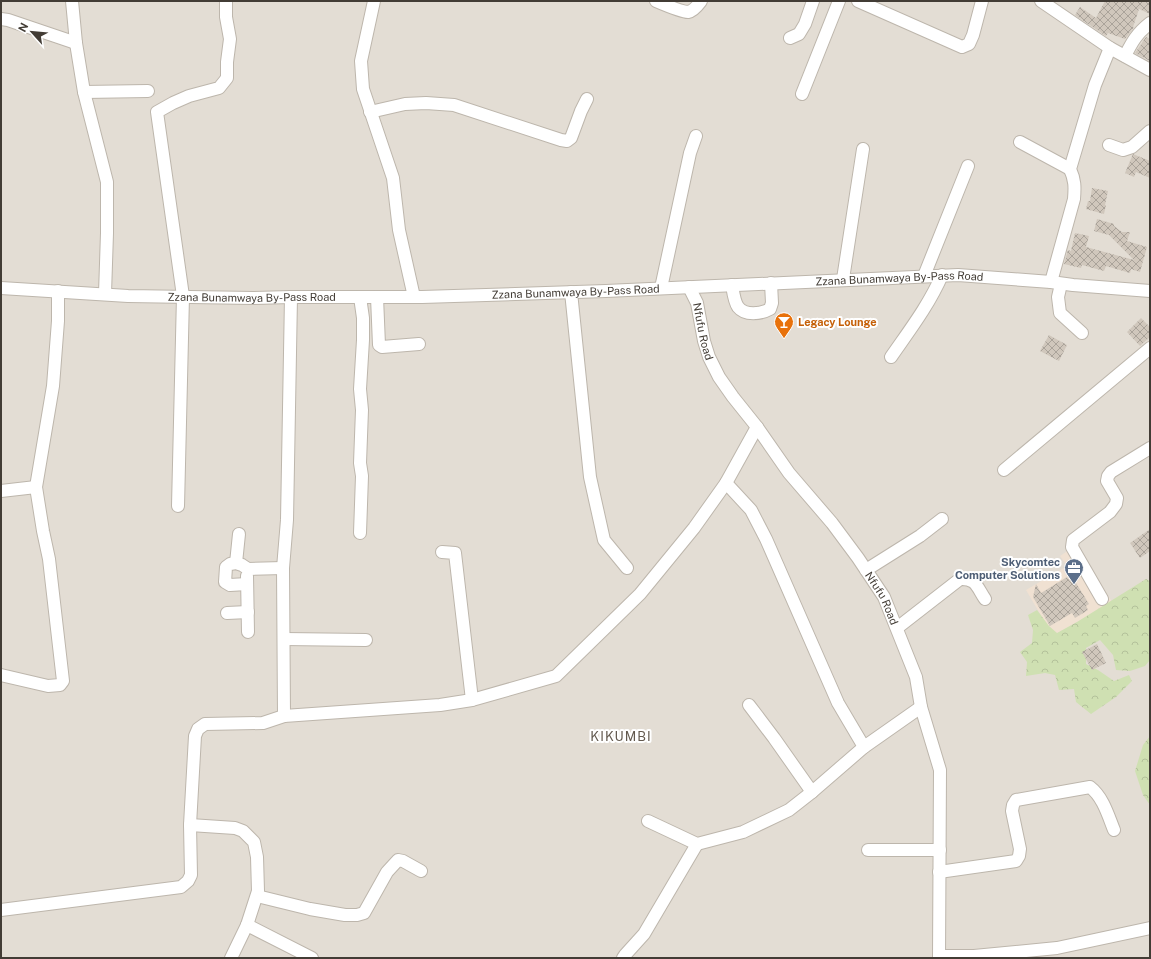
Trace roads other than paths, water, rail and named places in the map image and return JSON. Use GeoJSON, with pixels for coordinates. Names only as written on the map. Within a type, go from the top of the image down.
{"type":"FeatureCollection","features":[{"type":"Feature","properties":{"kind":"street"},"geometry":{"type":"LineString","coordinates":[[72,1],[76,43],[84,92],[107,182],[105,294]]}},
{"type":"Feature","properties":{"kind":"street"},"geometry":{"type":"LineString","coordinates":[[178,506],[183,296],[157,112],[189,96],[219,88],[227,78],[227,62],[230,39],[226,17],[226,1]]}},
{"type":"Feature","properties":{"kind":"street"},"geometry":{"type":"LineString","coordinates":[[374,1],[360,61],[363,89],[393,178],[399,230],[414,297]]}},
{"type":"Feature","properties":{"kind":"street"},"geometry":{"type":"LineString","coordinates":[[656,1],[688,12],[695,9],[701,1]]}},
{"type":"Feature","properties":{"kind":"street"},"geometry":{"type":"LineString","coordinates":[[790,38],[799,34],[805,24],[813,1]]}},
{"type":"Feature","properties":{"kind":"street"},"geometry":{"type":"LineString","coordinates":[[802,94],[839,1]]}},
{"type":"Feature","properties":{"kind":"street"},"geometry":{"type":"LineString","coordinates":[[858,1],[962,47],[969,44],[973,35],[982,1]]}},
{"type":"Feature","properties":{"kind":"street"},"geometry":{"type":"LineString","coordinates":[[1041,1],[1110,48],[1150,70]]}},
{"type":"Feature","properties":{"kind":"street"},"geometry":{"type":"LineString","coordinates":[[1,20],[8,20],[76,43]]}},
{"type":"Feature","properties":{"kind":"street"},"geometry":{"type":"LineString","coordinates":[[1125,56],[1132,40],[1150,23]]}},
{"type":"Feature","properties":{"kind":"street"},"geometry":{"type":"LineString","coordinates":[[1082,333],[1060,313],[1056,283],[1074,199],[1075,185],[1070,169],[1095,85],[1110,48]]}},
{"type":"Feature","properties":{"kind":"street"},"geometry":{"type":"LineString","coordinates":[[84,92],[148,91]]}},
{"type":"Feature","properties":{"kind":"street"},"geometry":{"type":"LineString","coordinates":[[370,112],[405,104],[426,103],[454,105],[567,141],[571,138],[587,99]]}},
{"type":"Feature","properties":{"kind":"street"},"geometry":{"type":"LineString","coordinates":[[1109,145],[1123,150],[1132,147],[1150,131]]}},
{"type":"Feature","properties":{"kind":"street"},"geometry":{"type":"LineString","coordinates":[[661,288],[690,152],[696,136]]}},
{"type":"Feature","properties":{"kind":"street"},"geometry":{"type":"LineString","coordinates":[[1020,142],[1070,169]]}},
{"type":"Feature","properties":{"kind":"street"},"geometry":{"type":"LineString","coordinates":[[843,280],[864,149]]}},
{"type":"Feature","properties":{"kind":"street"},"geometry":{"type":"LineString","coordinates":[[924,276],[968,166]]}},
{"type":"Feature","properties":{"kind":"street"},"geometry":{"type":"LineString","coordinates":[[891,358],[936,288],[942,275]]}},
{"type":"Feature","properties":{"kind":"street","name":"Zzana Bunamwaya By-Pass Road"},"geometry":{"type":"LineString","coordinates":[[1,288],[105,294],[253,298],[414,297],[571,292],[958,275],[1150,291]]}},
{"type":"Feature","properties":{"kind":"street"},"geometry":{"type":"LineString","coordinates":[[732,285],[738,307],[745,312],[754,313],[763,312],[770,309],[772,303],[771,283]]}},
{"type":"Feature","properties":{"kind":"street","name":"Nfufu Road"},"geometry":{"type":"LineString","coordinates":[[689,287],[697,303],[704,341],[709,357],[719,377],[757,427],[789,473],[832,523],[884,597],[916,677],[922,707],[940,770],[939,957]]}},
{"type":"Feature","properties":{"kind":"street"},"geometry":{"type":"LineString","coordinates":[[1,675],[48,686],[60,685],[63,681],[50,559],[43,531],[36,487],[53,386],[58,321],[58,291]]}},
{"type":"Feature","properties":{"kind":"street"},"geometry":{"type":"LineString","coordinates":[[571,292],[590,477],[604,540],[627,568]]}},
{"type":"Feature","properties":{"kind":"street"},"geometry":{"type":"LineString","coordinates":[[284,716],[283,568],[287,520],[291,297]]}},
{"type":"Feature","properties":{"kind":"street"},"geometry":{"type":"LineString","coordinates":[[360,297],[363,333],[360,389],[362,410],[360,533]]}},
{"type":"Feature","properties":{"kind":"street"},"geometry":{"type":"LineString","coordinates":[[377,297],[379,345],[382,347],[419,344]]}},
{"type":"Feature","properties":{"kind":"street"},"geometry":{"type":"LineString","coordinates":[[1004,470],[1150,348]]}},
{"type":"Feature","properties":{"kind":"street"},"geometry":{"type":"LineString","coordinates":[[1,910],[181,887],[188,881],[190,875],[190,825],[195,736],[198,729],[205,724],[263,723],[284,716],[440,705],[472,700],[556,676],[640,594],[694,528],[726,483],[757,427]]}},
{"type":"Feature","properties":{"kind":"street"},"geometry":{"type":"LineString","coordinates":[[1102,599],[1072,547],[1073,540],[1110,512],[1116,504],[1117,498],[1107,481],[1111,472],[1150,448]]}},
{"type":"Feature","properties":{"kind":"street"},"geometry":{"type":"LineString","coordinates":[[726,483],[752,510],[838,702],[864,747]]}},
{"type":"Feature","properties":{"kind":"street"},"geometry":{"type":"LineString","coordinates":[[1,490],[36,487]]}},
{"type":"Feature","properties":{"kind":"street"},"geometry":{"type":"LineString","coordinates":[[866,570],[920,536],[942,519]]}},
{"type":"Feature","properties":{"kind":"street"},"geometry":{"type":"LineString","coordinates":[[236,563],[239,534]]}},
{"type":"Feature","properties":{"kind":"street"},"geometry":{"type":"LineString","coordinates":[[442,552],[455,553],[458,603],[472,700]]}},
{"type":"Feature","properties":{"kind":"street"},"geometry":{"type":"LineString","coordinates":[[247,584],[230,585],[225,582],[226,567],[230,564],[236,563],[248,569],[283,568]]}},
{"type":"Feature","properties":{"kind":"street"},"geometry":{"type":"LineString","coordinates":[[248,569],[248,632]]}},
{"type":"Feature","properties":{"kind":"street"},"geometry":{"type":"LineString","coordinates":[[897,628],[960,579],[974,581],[985,599]]}},
{"type":"Feature","properties":{"kind":"street"},"geometry":{"type":"LineString","coordinates":[[227,613],[248,612]]}},
{"type":"Feature","properties":{"kind":"street"},"geometry":{"type":"LineString","coordinates":[[284,639],[366,640]]}},
{"type":"Feature","properties":{"kind":"street"},"geometry":{"type":"LineString","coordinates":[[749,705],[812,792]]}},
{"type":"Feature","properties":{"kind":"street"},"geometry":{"type":"LineString","coordinates":[[648,821],[697,844],[743,832],[789,810],[864,747],[922,707]]}},
{"type":"Feature","properties":{"kind":"street"},"geometry":{"type":"LineString","coordinates":[[939,872],[1016,861],[1020,849],[1012,811],[1016,800],[1090,787],[1097,792],[1114,830]]}},
{"type":"Feature","properties":{"kind":"street"},"geometry":{"type":"LineString","coordinates":[[190,825],[235,828],[243,831],[254,842],[257,857],[258,891],[247,926],[231,958]]}},
{"type":"Feature","properties":{"kind":"street"},"geometry":{"type":"LineString","coordinates":[[623,958],[644,934],[697,844]]}},
{"type":"Feature","properties":{"kind":"street"},"geometry":{"type":"LineString","coordinates":[[868,850],[940,850]]}},
{"type":"Feature","properties":{"kind":"street"},"geometry":{"type":"LineString","coordinates":[[256,896],[310,909],[345,915],[357,915],[364,913],[386,872],[398,860],[403,861],[421,871]]}},
{"type":"Feature","properties":{"kind":"street"},"geometry":{"type":"LineString","coordinates":[[247,926],[312,958]]}},
{"type":"Feature","properties":{"kind":"street"},"geometry":{"type":"LineString","coordinates":[[939,957],[974,956],[1057,948],[1150,928]]}},
{"type":"Feature","properties":{"kind":"place","name":"Legacy Lounge"},"geometry":{"type":"Point","coordinates":[784,339]}},
{"type":"Feature","properties":{"kind":"place","name":"Skycomtec Computer Solutions"},"geometry":{"type":"Point","coordinates":[1074,585]}},
{"type":"Feature","properties":{"kind":"district","name":"KIKUMBI"},"geometry":{"type":"Point","coordinates":[621,736]}}]}
